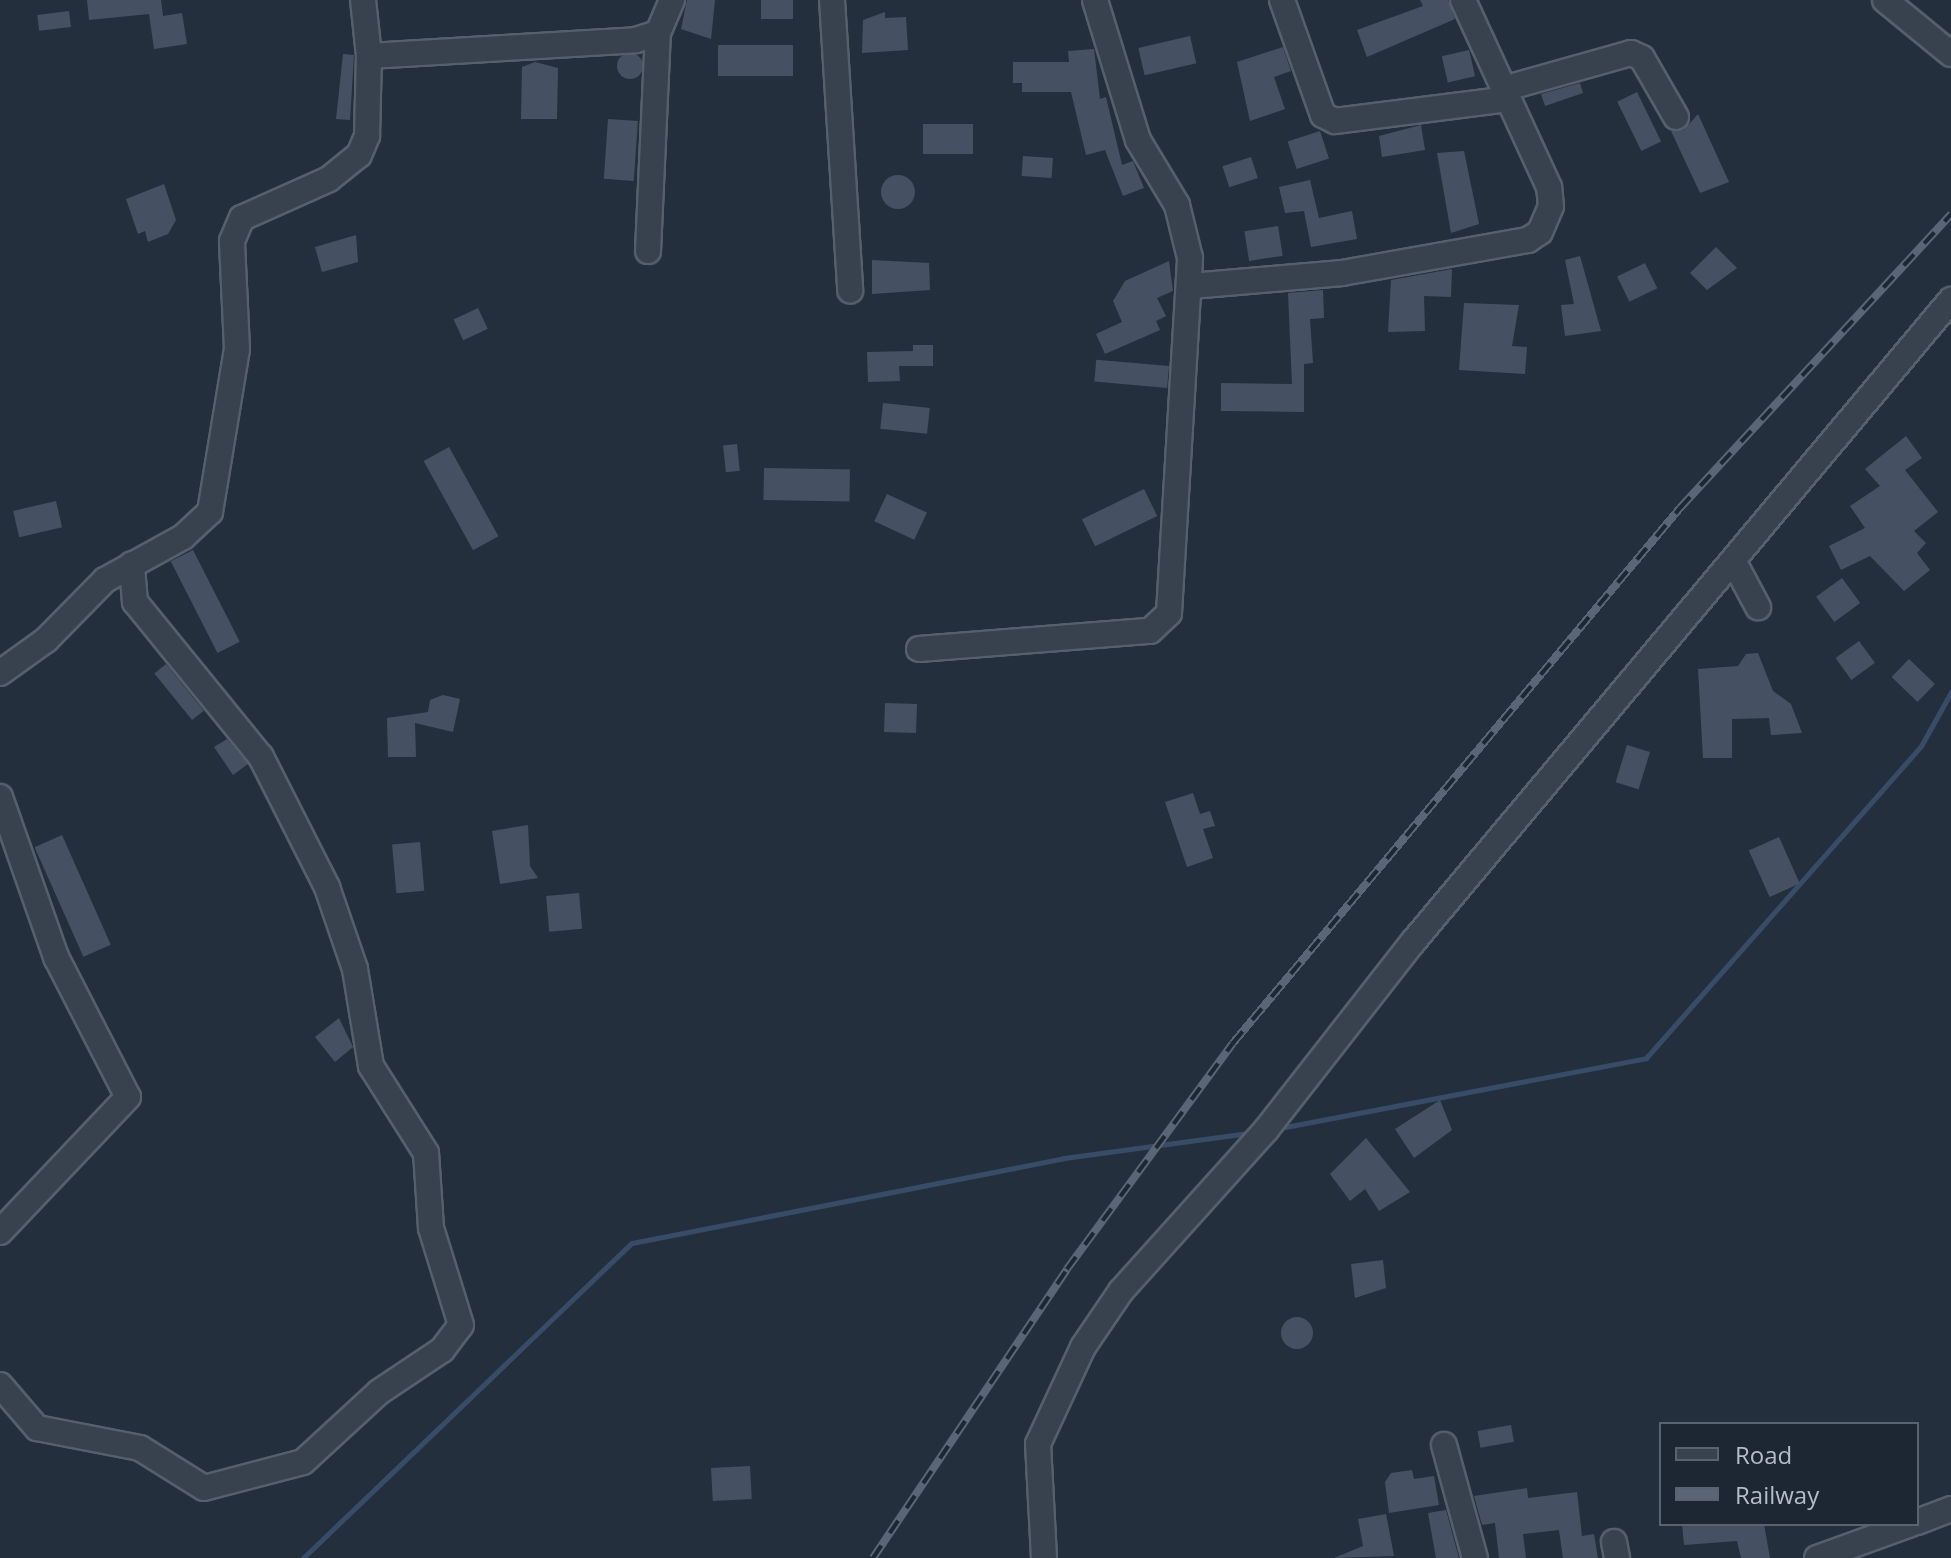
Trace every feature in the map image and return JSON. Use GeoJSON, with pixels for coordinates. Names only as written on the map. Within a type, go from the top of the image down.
{"type":"FeatureCollection","features":[{"type":"Feature","properties":{"kind":"street"},"geometry":{"type":"LineString","coordinates":[[0,673],[132,564],[183,537],[210,512],[237,349],[232,241],[242,218],[329,179],[359,155],[367,136],[369,56],[363,0]]}},
{"type":"Feature","properties":{"kind":"street"},"geometry":{"type":"LineString","coordinates":[[648,251],[658,33],[672,0]]}},
{"type":"Feature","properties":{"kind":"street"},"geometry":{"type":"LineString","coordinates":[[832,0],[850,290]]}},
{"type":"Feature","properties":{"kind":"street"},"geometry":{"type":"LineString","coordinates":[[919,649],[1161,624],[1173,594],[1173,455],[1191,286],[1187,233],[1165,179],[1138,140],[1095,0]]}},
{"type":"Feature","properties":{"kind":"street"},"geometry":{"type":"LineString","coordinates":[[1282,0],[1323,115],[1335,121],[1506,94],[1631,53],[1642,58],[1676,117]]}},
{"type":"Feature","properties":{"kind":"street"},"geometry":{"type":"LineString","coordinates":[[1191,286],[1342,273],[1528,240],[1547,222],[1549,187],[1463,0]]}},
{"type":"Feature","properties":{"kind":"street"},"geometry":{"type":"LineString","coordinates":[[1885,0],[1951,54]]}},
{"type":"Feature","properties":{"kind":"street"},"geometry":{"type":"LineString","coordinates":[[369,56],[658,33]]}},
{"type":"Feature","properties":{"kind":"street"},"geometry":{"type":"LineString","coordinates":[[1044,1558],[1038,1444],[1083,1347],[1114,1302],[1735,564],[1951,300]]}},
{"type":"Feature","properties":{"kind":"street"},"geometry":{"type":"LineString","coordinates":[[0,1385],[37,1428],[140,1448],[204,1488],[303,1462],[379,1392],[442,1350],[461,1325],[431,1228],[426,1153],[371,1066],[355,969],[327,887],[261,757],[135,602],[132,564]]}},
{"type":"Feature","properties":{"kind":"street"},"geometry":{"type":"LineString","coordinates":[[1735,564],[1758,607]]}},
{"type":"Feature","properties":{"kind":"street"},"geometry":{"type":"LineString","coordinates":[[0,797],[51,946],[128,1097],[0,1232]]}},
{"type":"Feature","properties":{"kind":"street"},"geometry":{"type":"LineString","coordinates":[[1444,1445],[1475,1558]]}},
{"type":"Feature","properties":{"kind":"street"},"geometry":{"type":"LineString","coordinates":[[1919,1521],[1951,1509]]}},
{"type":"Feature","properties":{"kind":"street"},"geometry":{"type":"LineString","coordinates":[[1817,1558],[1905,1526]]}},
{"type":"Feature","properties":{"kind":"building"},"geometry":{"type":"Polygon","coordinates":[[[87,0],[161,0],[163,16],[182,13],[187,44],[154,49],[149,14],[89,20],[87,0]]]}},
{"type":"Feature","properties":{"kind":"building"},"geometry":{"type":"Polygon","coordinates":[[[687,0],[715,0],[711,39],[681,29],[687,0]]]}},
{"type":"Feature","properties":{"kind":"building"},"geometry":{"type":"Polygon","coordinates":[[[761,0],[793,0],[793,19],[761,19],[761,0]]]}},
{"type":"Feature","properties":{"kind":"building"},"geometry":{"type":"Polygon","coordinates":[[[1420,0],[1448,0],[1455,19],[1367,57],[1357,30],[1423,6],[1420,0]]]}},
{"type":"Feature","properties":{"kind":"building"},"geometry":{"type":"Polygon","coordinates":[[[69,11],[71,27],[39,31],[37,15],[69,11]]]}},
{"type":"Feature","properties":{"kind":"building"},"geometry":{"type":"Polygon","coordinates":[[[885,12],[885,18],[906,17],[908,50],[862,53],[863,20],[885,12]]]}},
{"type":"Feature","properties":{"kind":"building"},"geometry":{"type":"Polygon","coordinates":[[[1190,36],[1196,63],[1145,75],[1138,48],[1190,36]]]}},
{"type":"Feature","properties":{"kind":"building"},"geometry":{"type":"Polygon","coordinates":[[[718,45],[793,45],[793,76],[718,76],[718,45]]]}},
{"type":"Feature","properties":{"kind":"building"},"geometry":{"type":"Polygon","coordinates":[[[1283,47],[1291,71],[1274,77],[1285,109],[1250,121],[1237,62],[1283,47]]]}},
{"type":"Feature","properties":{"kind":"building"},"geometry":{"type":"Polygon","coordinates":[[[1094,49],[1100,99],[1106,97],[1122,165],[1133,161],[1144,188],[1123,196],[1105,150],[1086,155],[1071,92],[1022,92],[1022,83],[1013,83],[1013,62],[1069,62],[1068,51],[1094,49]]]}},
{"type":"Feature","properties":{"kind":"building"},"geometry":{"type":"Polygon","coordinates":[[[1469,50],[1475,76],[1448,83],[1442,56],[1469,50]]]}},
{"type":"Feature","properties":{"kind":"building"},"geometry":{"type":"Polygon","coordinates":[[[630,53],[639,57],[643,66],[639,75],[630,79],[621,75],[617,66],[621,57],[630,53]]]}},
{"type":"Feature","properties":{"kind":"building"},"geometry":{"type":"Polygon","coordinates":[[[343,54],[354,55],[350,120],[336,119],[343,54]]]}},
{"type":"Feature","properties":{"kind":"building"},"geometry":{"type":"Polygon","coordinates":[[[535,62],[558,68],[557,119],[521,119],[522,67],[535,62]]]}},
{"type":"Feature","properties":{"kind":"building"},"geometry":{"type":"Polygon","coordinates":[[[1580,83],[1583,93],[1545,106],[1541,94],[1580,83]]]}},
{"type":"Feature","properties":{"kind":"building"},"geometry":{"type":"Polygon","coordinates":[[[1637,92],[1661,141],[1641,151],[1617,102],[1637,92]]]}},
{"type":"Feature","properties":{"kind":"building"},"geometry":{"type":"Polygon","coordinates":[[[1698,114],[1729,182],[1700,193],[1671,131],[1684,130],[1698,114]]]}},
{"type":"Feature","properties":{"kind":"building"},"geometry":{"type":"Polygon","coordinates":[[[608,119],[638,121],[634,181],[604,179],[608,119]]]}},
{"type":"Feature","properties":{"kind":"building"},"geometry":{"type":"Polygon","coordinates":[[[923,124],[973,124],[973,154],[923,154],[923,124]]]}},
{"type":"Feature","properties":{"kind":"building"},"geometry":{"type":"Polygon","coordinates":[[[1421,125],[1425,150],[1382,157],[1379,136],[1421,125]]]}},
{"type":"Feature","properties":{"kind":"building"},"geometry":{"type":"Polygon","coordinates":[[[1320,131],[1329,159],[1297,169],[1288,142],[1320,131]]]}},
{"type":"Feature","properties":{"kind":"building"},"geometry":{"type":"Polygon","coordinates":[[[1464,151],[1479,224],[1451,233],[1437,153],[1464,151]]]}},
{"type":"Feature","properties":{"kind":"building"},"geometry":{"type":"Polygon","coordinates":[[[1023,156],[1053,158],[1052,178],[1022,176],[1023,156]]]}},
{"type":"Feature","properties":{"kind":"building"},"geometry":{"type":"Polygon","coordinates":[[[1251,157],[1258,178],[1229,187],[1222,166],[1251,157]]]}},
{"type":"Feature","properties":{"kind":"building"},"geometry":{"type":"Polygon","coordinates":[[[898,175],[910,180],[915,192],[910,204],[898,209],[886,204],[881,192],[886,180],[898,175]]]}},
{"type":"Feature","properties":{"kind":"building"},"geometry":{"type":"Polygon","coordinates":[[[1310,180],[1319,218],[1352,211],[1357,239],[1311,247],[1304,211],[1285,213],[1279,187],[1310,180]]]}},
{"type":"Feature","properties":{"kind":"building"},"geometry":{"type":"Polygon","coordinates":[[[164,184],[176,220],[168,234],[148,242],[145,231],[138,234],[126,199],[164,184]]]}},
{"type":"Feature","properties":{"kind":"building"},"geometry":{"type":"Polygon","coordinates":[[[1278,226],[1283,256],[1249,261],[1244,231],[1278,226]]]}},
{"type":"Feature","properties":{"kind":"building"},"geometry":{"type":"Polygon","coordinates":[[[356,235],[358,262],[322,272],[315,247],[356,235]]]}},
{"type":"Feature","properties":{"kind":"building"},"geometry":{"type":"Polygon","coordinates":[[[1716,247],[1737,268],[1707,290],[1690,273],[1716,247]]]}},
{"type":"Feature","properties":{"kind":"building"},"geometry":{"type":"Polygon","coordinates":[[[1580,256],[1601,331],[1565,336],[1561,305],[1574,304],[1565,260],[1580,256]]]}},
{"type":"Feature","properties":{"kind":"building"},"geometry":{"type":"Polygon","coordinates":[[[872,260],[929,263],[930,290],[872,294],[872,260]]]}},
{"type":"Feature","properties":{"kind":"building"},"geometry":{"type":"Polygon","coordinates":[[[1169,261],[1173,291],[1157,298],[1166,316],[1156,321],[1160,330],[1105,354],[1096,334],[1122,322],[1113,301],[1125,281],[1169,261]]]}},
{"type":"Feature","properties":{"kind":"building"},"geometry":{"type":"Polygon","coordinates":[[[1645,263],[1657,288],[1629,302],[1617,277],[1645,263]]]}},
{"type":"Feature","properties":{"kind":"building"},"geometry":{"type":"Polygon","coordinates":[[[1452,269],[1451,297],[1424,296],[1425,331],[1388,332],[1391,280],[1452,269]]]}},
{"type":"Feature","properties":{"kind":"building"},"geometry":{"type":"Polygon","coordinates":[[[1323,290],[1324,318],[1310,319],[1313,363],[1304,364],[1304,412],[1221,411],[1221,383],[1292,384],[1288,293],[1323,290]]]}},
{"type":"Feature","properties":{"kind":"building"},"geometry":{"type":"Polygon","coordinates":[[[1464,303],[1519,305],[1512,346],[1527,347],[1525,374],[1459,370],[1464,303]]]}},
{"type":"Feature","properties":{"kind":"building"},"geometry":{"type":"Polygon","coordinates":[[[478,308],[488,329],[463,340],[454,319],[478,308]]]}},
{"type":"Feature","properties":{"kind":"building"},"geometry":{"type":"Polygon","coordinates":[[[913,345],[933,345],[933,366],[899,366],[900,381],[868,382],[867,352],[913,351],[913,345]]]}},
{"type":"Feature","properties":{"kind":"building"},"geometry":{"type":"Polygon","coordinates":[[[1096,360],[1169,366],[1167,388],[1094,382],[1096,360]]]}},
{"type":"Feature","properties":{"kind":"building"},"geometry":{"type":"Polygon","coordinates":[[[883,403],[930,408],[927,434],[880,429],[883,403]]]}},
{"type":"Feature","properties":{"kind":"building"},"geometry":{"type":"Polygon","coordinates":[[[1906,436],[1922,458],[1905,470],[1938,512],[1914,531],[1926,543],[1917,553],[1930,570],[1904,591],[1870,556],[1841,570],[1829,546],[1865,528],[1850,506],[1880,486],[1865,469],[1906,436]]]}},
{"type":"Feature","properties":{"kind":"building"},"geometry":{"type":"Polygon","coordinates":[[[737,444],[740,471],[726,472],[723,445],[737,444]]]}},
{"type":"Feature","properties":{"kind":"building"},"geometry":{"type":"Polygon","coordinates":[[[449,447],[498,536],[473,550],[424,461],[449,447]]]}},
{"type":"Feature","properties":{"kind":"building"},"geometry":{"type":"Polygon","coordinates":[[[764,468],[850,470],[849,501],[763,500],[764,468]]]}},
{"type":"Feature","properties":{"kind":"building"},"geometry":{"type":"Polygon","coordinates":[[[1144,489],[1157,516],[1095,546],[1082,519],[1144,489]]]}},
{"type":"Feature","properties":{"kind":"building"},"geometry":{"type":"Polygon","coordinates":[[[887,494],[927,513],[914,540],[874,521],[887,494]]]}},
{"type":"Feature","properties":{"kind":"building"},"geometry":{"type":"Polygon","coordinates":[[[56,501],[62,527],[19,537],[13,511],[56,501]]]}},
{"type":"Feature","properties":{"kind":"building"},"geometry":{"type":"Polygon","coordinates":[[[193,550],[240,642],[217,653],[171,561],[193,550]]]}},
{"type":"Feature","properties":{"kind":"building"},"geometry":{"type":"Polygon","coordinates":[[[1842,578],[1860,603],[1834,622],[1816,597],[1842,578]]]}},
{"type":"Feature","properties":{"kind":"building"},"geometry":{"type":"Polygon","coordinates":[[[1859,641],[1875,663],[1851,680],[1836,658],[1859,641]]]}},
{"type":"Feature","properties":{"kind":"building"},"geometry":{"type":"Polygon","coordinates":[[[1758,653],[1773,691],[1791,704],[1802,733],[1771,735],[1769,718],[1732,719],[1732,758],[1703,758],[1698,669],[1738,666],[1746,654],[1758,653]]]}},
{"type":"Feature","properties":{"kind":"building"},"geometry":{"type":"Polygon","coordinates":[[[1909,659],[1935,684],[1918,702],[1892,677],[1909,659]]]}},
{"type":"Feature","properties":{"kind":"building"},"geometry":{"type":"Polygon","coordinates":[[[166,664],[204,711],[192,720],[154,673],[166,664]]]}},
{"type":"Feature","properties":{"kind":"building"},"geometry":{"type":"Polygon","coordinates":[[[443,695],[460,699],[453,732],[415,723],[416,757],[388,757],[387,718],[428,712],[430,700],[443,695]]]}},
{"type":"Feature","properties":{"kind":"building"},"geometry":{"type":"Polygon","coordinates":[[[885,703],[917,704],[916,733],[884,732],[885,703]]]}},
{"type":"Feature","properties":{"kind":"building"},"geometry":{"type":"Polygon","coordinates":[[[227,739],[248,764],[233,775],[214,747],[227,739]]]}},
{"type":"Feature","properties":{"kind":"building"},"geometry":{"type":"Polygon","coordinates":[[[1627,745],[1650,752],[1639,789],[1616,782],[1627,745]]]}},
{"type":"Feature","properties":{"kind":"building"},"geometry":{"type":"Polygon","coordinates":[[[1193,793],[1200,814],[1210,811],[1215,826],[1203,829],[1213,858],[1187,867],[1165,802],[1193,793]]]}},
{"type":"Feature","properties":{"kind":"building"},"geometry":{"type":"Polygon","coordinates":[[[528,825],[530,866],[538,878],[500,884],[492,831],[528,825]]]}},
{"type":"Feature","properties":{"kind":"building"},"geometry":{"type":"Polygon","coordinates":[[[62,835],[111,945],[83,957],[35,847],[62,835]]]}},
{"type":"Feature","properties":{"kind":"building"},"geometry":{"type":"Polygon","coordinates":[[[1779,837],[1800,884],[1770,897],[1749,850],[1779,837]]]}},
{"type":"Feature","properties":{"kind":"building"},"geometry":{"type":"Polygon","coordinates":[[[420,842],[424,891],[396,893],[392,844],[420,842]]]}},
{"type":"Feature","properties":{"kind":"building"},"geometry":{"type":"Polygon","coordinates":[[[579,893],[582,929],[549,932],[546,896],[579,893]]]}},
{"type":"Feature","properties":{"kind":"building"},"geometry":{"type":"Polygon","coordinates":[[[339,1018],[353,1047],[335,1062],[315,1037],[339,1018]]]}},
{"type":"Feature","properties":{"kind":"building"},"geometry":{"type":"Polygon","coordinates":[[[1440,1100],[1452,1130],[1414,1158],[1395,1129],[1440,1100]]]}},
{"type":"Feature","properties":{"kind":"building"},"geometry":{"type":"Polygon","coordinates":[[[1366,1138],[1410,1192],[1379,1211],[1365,1189],[1350,1201],[1330,1174],[1366,1138]]]}},
{"type":"Feature","properties":{"kind":"building"},"geometry":{"type":"Polygon","coordinates":[[[1383,1260],[1386,1288],[1355,1298],[1351,1264],[1383,1260]]]}},
{"type":"Feature","properties":{"kind":"building"},"geometry":{"type":"Polygon","coordinates":[[[1297,1317],[1309,1321],[1313,1333],[1309,1345],[1297,1349],[1285,1345],[1281,1333],[1285,1321],[1297,1317]]]}},
{"type":"Feature","properties":{"kind":"building"},"geometry":{"type":"Polygon","coordinates":[[[1511,1425],[1514,1442],[1480,1448],[1478,1431],[1511,1425]]]}},
{"type":"Feature","properties":{"kind":"building"},"geometry":{"type":"Polygon","coordinates":[[[750,1466],[752,1499],[713,1501],[711,1468],[750,1466]]]}},
{"type":"Feature","properties":{"kind":"building"},"geometry":{"type":"Polygon","coordinates":[[[1412,1470],[1414,1479],[1434,1476],[1439,1505],[1389,1513],[1385,1482],[1391,1473],[1412,1470]]]}},
{"type":"Feature","properties":{"kind":"building"},"geometry":{"type":"Polygon","coordinates":[[[1527,1488],[1528,1498],[1577,1492],[1582,1536],[1594,1534],[1598,1558],[1563,1558],[1559,1530],[1523,1534],[1526,1558],[1499,1558],[1495,1523],[1482,1525],[1474,1496],[1527,1488]]]}},
{"type":"Feature","properties":{"kind":"building"},"geometry":{"type":"Polygon","coordinates":[[[1446,1510],[1459,1558],[1436,1558],[1428,1513],[1446,1510]]]}},
{"type":"Feature","properties":{"kind":"building"},"geometry":{"type":"Polygon","coordinates":[[[1386,1514],[1394,1556],[1334,1558],[1363,1546],[1358,1519],[1386,1514]]]}},
{"type":"Feature","properties":{"kind":"building"},"geometry":{"type":"Polygon","coordinates":[[[1682,1526],[1764,1526],[1770,1558],[1741,1558],[1737,1541],[1684,1545],[1682,1526]]]}},
{"type":"Feature","properties":{"kind":"waterway"},"geometry":{"type":"LineString","coordinates":[[1280,1128],[1646,1058],[1921,746],[1951,692]]}},
{"type":"Feature","properties":{"kind":"waterway"},"geometry":{"type":"LineString","coordinates":[[303,1558],[632,1243],[1064,1158],[1250,1133]]}},
{"type":"Feature","properties":{"kind":"railway"},"geometry":{"type":"LineString","coordinates":[[873,1558],[1067,1269],[1233,1043],[1680,508],[1951,214]]}}]}
